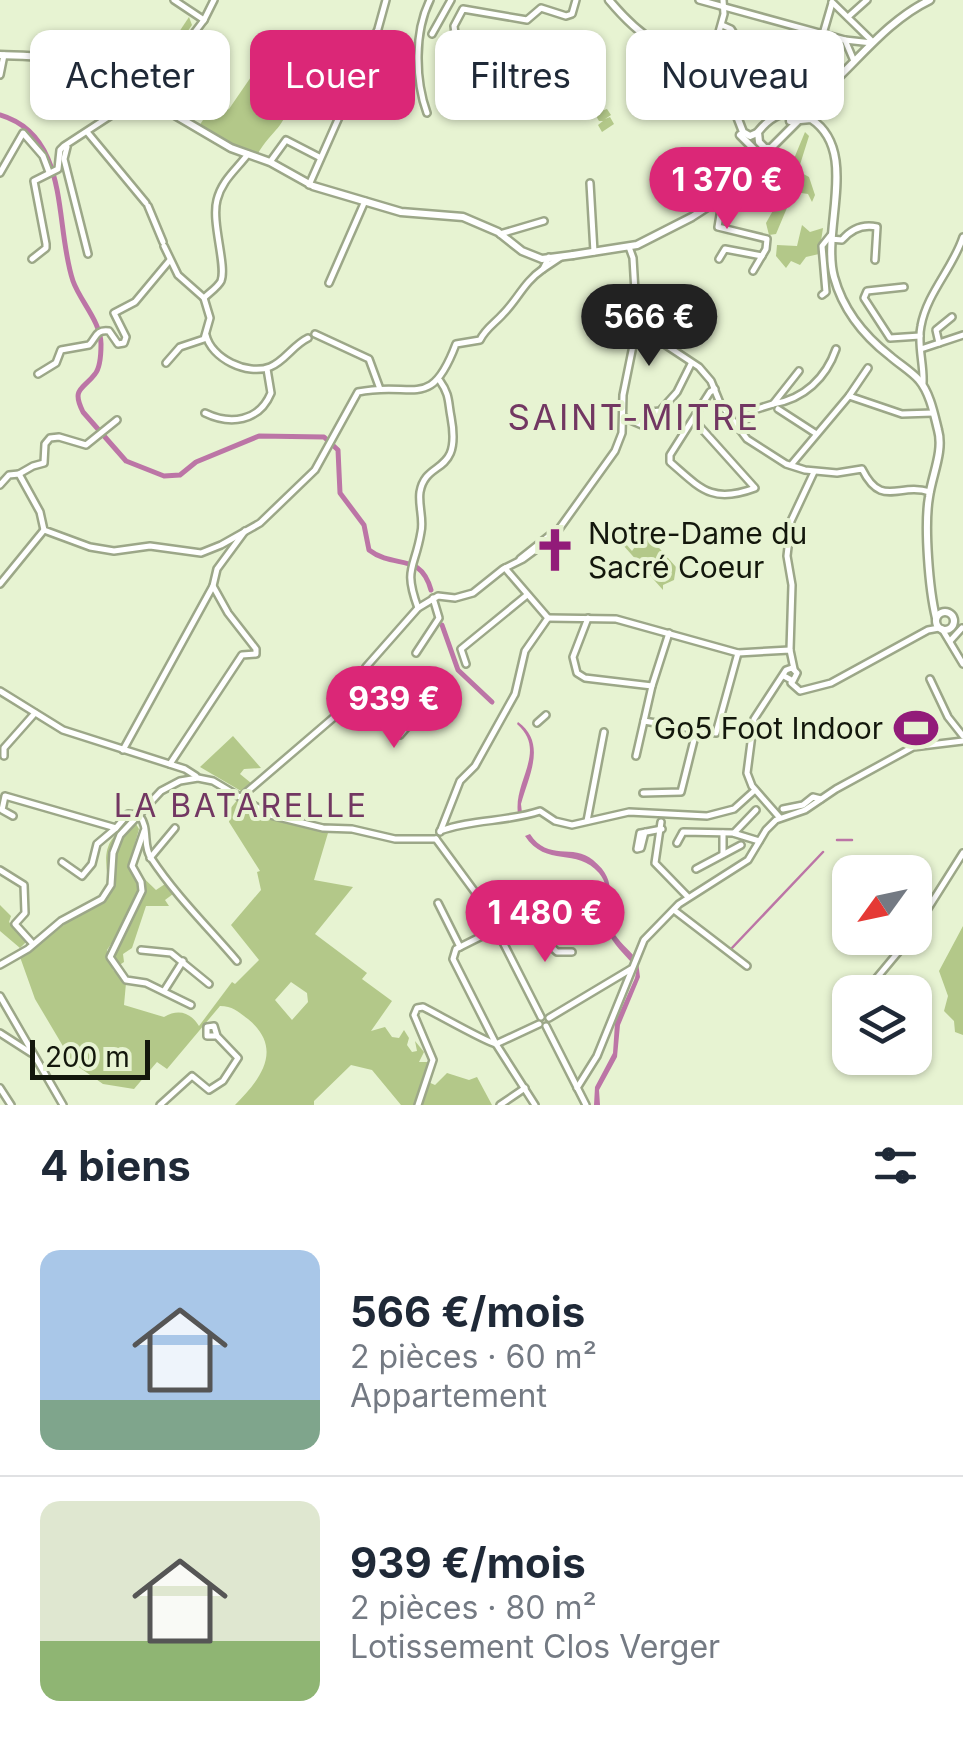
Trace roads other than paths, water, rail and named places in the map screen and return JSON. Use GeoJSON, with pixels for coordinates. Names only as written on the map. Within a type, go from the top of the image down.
{"type":"FeatureCollection","features":[{"type":"Feature","properties":{"kind":"street"},"geometry":{"type":"LineString","coordinates":[[174,0],[204,20]]}},
{"type":"Feature","properties":{"kind":"street"},"geometry":{"type":"LineString","coordinates":[[196,30],[214,0]]}},
{"type":"Feature","properties":{"kind":"street"},"geometry":{"type":"LineString","coordinates":[[309,184],[383,16],[386,0]]}},
{"type":"Feature","properties":{"kind":"street"},"geometry":{"type":"LineString","coordinates":[[427,113],[419,86],[419,24],[430,0]]}},
{"type":"Feature","properties":{"kind":"street"},"geometry":{"type":"LineString","coordinates":[[432,34],[451,0]]}},
{"type":"Feature","properties":{"kind":"street"},"geometry":{"type":"LineString","coordinates":[[455,30],[463,10],[527,20],[541,8],[566,16],[572,14],[576,0]]}},
{"type":"Feature","properties":{"kind":"street"},"geometry":{"type":"LineString","coordinates":[[609,0],[635,30]]}},
{"type":"Feature","properties":{"kind":"street"},"geometry":{"type":"LineString","coordinates":[[699,0],[807,30]]}},
{"type":"Feature","properties":{"kind":"street"},"geometry":{"type":"LineString","coordinates":[[720,30],[723,0]]}},
{"type":"Feature","properties":{"kind":"street"},"geometry":{"type":"LineString","coordinates":[[848,18],[866,0]]}},
{"type":"Feature","properties":{"kind":"street"},"geometry":{"type":"LineString","coordinates":[[845,40],[861,45],[873,43],[903,16],[930,0]]}},
{"type":"Feature","properties":{"kind":"street"},"geometry":{"type":"LineString","coordinates":[[833,1],[873,43]]}},
{"type":"Feature","properties":{"kind":"street"},"geometry":{"type":"LineString","coordinates":[[824,30],[833,1]]}},
{"type":"Feature","properties":{"kind":"street"},"geometry":{"type":"LineString","coordinates":[[722,25],[732,30]]}},
{"type":"Feature","properties":{"kind":"street"},"geometry":{"type":"LineString","coordinates":[[844,70],[854,61],[861,45],[859,29]]}},
{"type":"Feature","properties":{"kind":"street"},"geometry":{"type":"LineString","coordinates":[[845,40],[854,61]]}},
{"type":"Feature","properties":{"kind":"street"},"geometry":{"type":"LineString","coordinates":[[0,75],[2,55],[30,57]]}},
{"type":"Feature","properties":{"kind":"street"},"geometry":{"type":"LineString","coordinates":[[32,259],[46,248],[34,181],[53,171],[60,150],[105,120]]}},
{"type":"Feature","properties":{"kind":"street"},"geometry":{"type":"LineString","coordinates":[[183,120],[231,148],[270,162],[309,184],[412,214],[451,214],[500,234],[534,257],[549,258],[633,246],[688,217],[744,182],[787,120]]}},
{"type":"Feature","properties":{"kind":"street"},"geometry":{"type":"LineString","coordinates":[[734,120],[738,132],[754,149],[758,162]]}},
{"type":"Feature","properties":{"kind":"street"},"geometry":{"type":"LineString","coordinates":[[739,120],[744,134],[752,136],[769,120]]}},
{"type":"Feature","properties":{"kind":"street"},"geometry":{"type":"LineString","coordinates":[[808,120],[824,129],[832,144],[837,183],[824,296]]}},
{"type":"Feature","properties":{"kind":"street"},"geometry":{"type":"LineString","coordinates":[[88,132],[147,204],[178,276],[204,298],[210,318],[204,340],[180,347],[166,363]]}},
{"type":"Feature","properties":{"kind":"street"},"geometry":{"type":"LineString","coordinates":[[753,271],[768,243],[764,236],[717,226],[723,196],[764,154],[758,132]]}},
{"type":"Feature","properties":{"kind":"street"},"geometry":{"type":"LineString","coordinates":[[0,173],[23,134],[53,171]]}},
{"type":"Feature","properties":{"kind":"street"},"geometry":{"type":"LineString","coordinates":[[270,162],[286,140],[319,156]]}},
{"type":"Feature","properties":{"kind":"street"},"geometry":{"type":"LineString","coordinates":[[745,140],[771,148]]}},
{"type":"Feature","properties":{"kind":"street"},"geometry":{"type":"LineString","coordinates":[[70,144],[64,159],[88,254]]}},
{"type":"Feature","properties":{"kind":"street"},"geometry":{"type":"LineString","coordinates":[[204,298],[221,280],[217,200],[229,174],[248,154]]}},
{"type":"Feature","properties":{"kind":"street"},"geometry":{"type":"LineString","coordinates":[[590,183],[594,252]]}},
{"type":"Feature","properties":{"kind":"street"},"geometry":{"type":"LineString","coordinates":[[329,283],[365,201]]}},
{"type":"Feature","properties":{"kind":"street"},"geometry":{"type":"LineString","coordinates":[[500,234],[544,221]]}},
{"type":"Feature","properties":{"kind":"street"},"geometry":{"type":"LineString","coordinates":[[828,241],[842,240],[852,230],[867,225],[877,227],[875,260]]}},
{"type":"Feature","properties":{"kind":"street"},"geometry":{"type":"LineString","coordinates":[[963,237],[957,257],[924,313],[920,336],[923,386],[940,441],[928,508],[932,595],[942,625],[963,664]]}},
{"type":"Feature","properties":{"kind":"street"},"geometry":{"type":"LineString","coordinates":[[828,241],[835,280],[850,314],[867,337],[923,386]]}},
{"type":"Feature","properties":{"kind":"street"},"geometry":{"type":"LineString","coordinates":[[242,796],[340,712],[357,681],[418,608],[434,598],[467,596],[515,562],[560,526],[615,451],[622,433],[623,399],[638,326],[633,246]]}},
{"type":"Feature","properties":{"kind":"street"},"geometry":{"type":"LineString","coordinates":[[719,259],[725,249],[762,256]]}},
{"type":"Feature","properties":{"kind":"street"},"geometry":{"type":"LineString","coordinates":[[44,530],[90,547],[114,551],[150,546],[201,552],[260,523],[314,470],[353,396],[380,389],[420,390],[439,380],[456,344],[480,340],[484,331],[508,310],[513,297],[528,280],[561,257]]}},
{"type":"Feature","properties":{"kind":"street"},"geometry":{"type":"LineString","coordinates":[[543,269],[549,258]]}},
{"type":"Feature","properties":{"kind":"street"},"geometry":{"type":"LineString","coordinates":[[38,374],[50,369],[62,350],[89,346],[98,334],[110,332],[118,344],[124,342],[126,336],[114,313],[135,302],[170,260]]}},
{"type":"Feature","properties":{"kind":"street"},"geometry":{"type":"LineString","coordinates":[[904,287],[867,291],[864,298],[890,338],[920,336]]}},
{"type":"Feature","properties":{"kind":"street"},"geometry":{"type":"LineString","coordinates":[[939,343],[936,330],[952,317]]}},
{"type":"Feature","properties":{"kind":"street"},"geometry":{"type":"LineString","coordinates":[[638,326],[711,380],[720,403],[748,439],[791,466],[837,473],[862,468],[877,490],[930,492]]}},
{"type":"Feature","properties":{"kind":"street"},"geometry":{"type":"LineString","coordinates":[[206,334],[218,356],[247,368],[267,368],[311,336],[369,360],[380,389]]}},
{"type":"Feature","properties":{"kind":"street"},"geometry":{"type":"LineString","coordinates":[[921,349],[963,335]]}},
{"type":"Feature","properties":{"kind":"street"},"geometry":{"type":"LineString","coordinates":[[739,429],[754,410],[801,397],[829,368],[836,350]]}},
{"type":"Feature","properties":{"kind":"street"},"geometry":{"type":"LineString","coordinates":[[913,374],[922,357]]}},
{"type":"Feature","properties":{"kind":"street"},"geometry":{"type":"LineString","coordinates":[[651,412],[660,411],[670,400],[692,363]]}},
{"type":"Feature","properties":{"kind":"street"},"geometry":{"type":"LineString","coordinates":[[205,413],[232,422],[260,412],[271,393],[267,368]]}},
{"type":"Feature","properties":{"kind":"street"},"geometry":{"type":"LineString","coordinates":[[791,466],[868,368]]}},
{"type":"Feature","properties":{"kind":"street"},"geometry":{"type":"LineString","coordinates":[[776,407],[799,371]]}},
{"type":"Feature","properties":{"kind":"street"},"geometry":{"type":"LineString","coordinates":[[418,608],[408,577],[421,534],[420,492],[453,451],[455,442],[450,397],[439,380]]}},
{"type":"Feature","properties":{"kind":"street"},"geometry":{"type":"LineString","coordinates":[[693,419],[754,488],[714,496],[704,492],[670,458],[693,419],[715,389]]}},
{"type":"Feature","properties":{"kind":"street"},"geometry":{"type":"LineString","coordinates":[[849,396],[902,414],[933,413]]}},
{"type":"Feature","properties":{"kind":"street"},"geometry":{"type":"LineString","coordinates":[[776,407],[815,434]]}},
{"type":"Feature","properties":{"kind":"street"},"geometry":{"type":"LineString","coordinates":[[622,417],[644,426]]}},
{"type":"Feature","properties":{"kind":"street"},"geometry":{"type":"LineString","coordinates":[[0,485],[10,475],[44,464],[45,444],[50,438],[86,445],[117,420]]}},
{"type":"Feature","properties":{"kind":"street"},"geometry":{"type":"LineString","coordinates":[[780,818],[753,788],[747,773],[751,726],[790,675],[790,521],[814,472]]}},
{"type":"Feature","properties":{"kind":"street"},"geometry":{"type":"LineString","coordinates":[[19,474],[40,512],[44,530]]}},
{"type":"Feature","properties":{"kind":"street"},"geometry":{"type":"LineString","coordinates":[[124,750],[213,586],[217,569],[247,529]]}},
{"type":"Feature","properties":{"kind":"street"},"geometry":{"type":"LineString","coordinates":[[0,584],[44,530]]}},
{"type":"Feature","properties":{"kind":"street"},"geometry":{"type":"LineString","coordinates":[[513,580],[515,562]]}},
{"type":"Feature","properties":{"kind":"street"},"geometry":{"type":"LineString","coordinates":[[505,568],[548,618],[616,619],[738,653],[790,653]]}},
{"type":"Feature","properties":{"kind":"street"},"geometry":{"type":"LineString","coordinates":[[172,766],[244,654],[254,655],[256,651],[213,586]]}},
{"type":"Feature","properties":{"kind":"street"},"geometry":{"type":"LineString","coordinates":[[466,664],[461,649],[527,595]]}},
{"type":"Feature","properties":{"kind":"street"},"geometry":{"type":"LineString","coordinates":[[790,675],[800,688],[810,690],[942,625],[952,616],[944,612],[932,595]]}},
{"type":"Feature","properties":{"kind":"street"},"geometry":{"type":"LineString","coordinates":[[416,654],[439,618],[434,598]]}},
{"type":"Feature","properties":{"kind":"street"},"geometry":{"type":"LineString","coordinates":[[942,625],[944,612]]}},
{"type":"Feature","properties":{"kind":"street"},"geometry":{"type":"LineString","coordinates":[[436,839],[460,782],[475,766],[515,694],[525,650],[548,618]]}},
{"type":"Feature","properties":{"kind":"street"},"geometry":{"type":"LineString","coordinates":[[588,618],[573,657],[577,673],[585,678],[652,686]]}},
{"type":"Feature","properties":{"kind":"street"},"geometry":{"type":"LineString","coordinates":[[942,625],[962,628]]}},
{"type":"Feature","properties":{"kind":"street"},"geometry":{"type":"LineString","coordinates":[[950,641],[962,628]]}},
{"type":"Feature","properties":{"kind":"street"},"geometry":{"type":"LineString","coordinates":[[636,756],[669,634]]}},
{"type":"Feature","properties":{"kind":"street"},"geometry":{"type":"LineString","coordinates":[[644,721],[714,734],[719,728],[738,653]]}},
{"type":"Feature","properties":{"kind":"street"},"geometry":{"type":"LineString","coordinates":[[930,678],[948,718],[963,738]]}},
{"type":"Feature","properties":{"kind":"street"},"geometry":{"type":"LineString","coordinates":[[357,681],[384,724],[390,724],[400,735],[440,689]]}},
{"type":"Feature","properties":{"kind":"street"},"geometry":{"type":"LineString","coordinates":[[0,691],[62,730],[198,778]]}},
{"type":"Feature","properties":{"kind":"street"},"geometry":{"type":"LineString","coordinates":[[4,756],[4,748],[35,714]]}},
{"type":"Feature","properties":{"kind":"street"},"geometry":{"type":"LineString","coordinates":[[537,723],[546,715]]}},
{"type":"Feature","properties":{"kind":"street"},"geometry":{"type":"LineString","coordinates":[[643,793],[682,792],[696,731]]}},
{"type":"Feature","properties":{"kind":"street"},"geometry":{"type":"LineString","coordinates":[[588,821],[604,732]]}},
{"type":"Feature","properties":{"kind":"street"},"geometry":{"type":"LineString","coordinates":[[770,824],[806,810],[912,746],[963,738]]}},
{"type":"Feature","properties":{"kind":"street"},"geometry":{"type":"LineString","coordinates":[[172,766],[188,779]]}},
{"type":"Feature","properties":{"kind":"street"},"geometry":{"type":"LineString","coordinates":[[0,965],[108,893],[115,844],[165,788],[188,779],[213,780],[270,815],[323,828],[352,829],[395,839],[436,839]]}},
{"type":"Feature","properties":{"kind":"street"},"geometry":{"type":"LineString","coordinates":[[440,831],[524,818],[540,811],[572,826],[632,812],[684,815],[728,810],[753,788]]}},
{"type":"Feature","properties":{"kind":"street"},"geometry":{"type":"LineString","coordinates":[[12,816],[2,810],[6,796],[116,828]]}},
{"type":"Feature","properties":{"kind":"street"},"geometry":{"type":"LineString","coordinates":[[783,809],[804,805],[813,797],[821,798]]}},
{"type":"Feature","properties":{"kind":"street"},"geometry":{"type":"LineString","coordinates":[[577,1088],[597,1056],[646,936],[688,897],[748,860],[770,824],[772,809]]}},
{"type":"Feature","properties":{"kind":"street"},"geometry":{"type":"LineString","coordinates":[[734,833],[756,810]]}},
{"type":"Feature","properties":{"kind":"street"},"geometry":{"type":"LineString","coordinates":[[62,862],[82,876],[92,864],[97,844],[128,814],[139,814]]}},
{"type":"Feature","properties":{"kind":"street"},"geometry":{"type":"LineString","coordinates":[[139,814],[144,821],[150,858],[190,912],[237,961]]}},
{"type":"Feature","properties":{"kind":"street"},"geometry":{"type":"LineString","coordinates":[[645,832],[662,826],[655,863],[688,897]]}},
{"type":"Feature","properties":{"kind":"street"},"geometry":{"type":"LineString","coordinates":[[150,858],[176,828]]}},
{"type":"Feature","properties":{"kind":"street"},"geometry":{"type":"LineString","coordinates":[[144,831],[132,866],[142,892],[110,957],[126,980],[164,990],[190,1005]]}},
{"type":"Feature","properties":{"kind":"street"},"geometry":{"type":"LineString","coordinates":[[677,843],[683,832],[734,833],[759,841]]}},
{"type":"Feature","properties":{"kind":"street"},"geometry":{"type":"LineString","coordinates":[[723,833],[723,854]]}},
{"type":"Feature","properties":{"kind":"street"},"geometry":{"type":"LineString","coordinates":[[436,839],[483,903],[586,1105]]}},
{"type":"Feature","properties":{"kind":"street"},"geometry":{"type":"LineString","coordinates":[[696,869],[741,845]]}},
{"type":"Feature","properties":{"kind":"street"},"geometry":{"type":"LineString","coordinates":[[932,902],[963,853]]}},
{"type":"Feature","properties":{"kind":"street"},"geometry":{"type":"LineString","coordinates":[[0,870],[24,885],[25,913],[14,924],[33,944]]}},
{"type":"Feature","properties":{"kind":"street"},"geometry":{"type":"LineString","coordinates":[[438,902],[460,947]]}},
{"type":"Feature","properties":{"kind":"street"},"geometry":{"type":"LineString","coordinates":[[673,909],[746,966]]}},
{"type":"Feature","properties":{"kind":"street"},"geometry":{"type":"LineString","coordinates":[[496,929],[460,947],[453,959],[496,1044],[535,1105]]}},
{"type":"Feature","properties":{"kind":"street"},"geometry":{"type":"LineString","coordinates":[[504,943],[521,929],[535,934],[557,952],[572,952]]}},
{"type":"Feature","properties":{"kind":"street"},"geometry":{"type":"LineString","coordinates":[[141,950],[172,953],[209,984]]}},
{"type":"Feature","properties":{"kind":"street"},"geometry":{"type":"LineString","coordinates":[[879,975],[896,955]]}},
{"type":"Feature","properties":{"kind":"street"},"geometry":{"type":"LineString","coordinates":[[164,990],[182,961]]}},
{"type":"Feature","properties":{"kind":"street"},"geometry":{"type":"LineString","coordinates":[[418,1105],[434,1060],[414,1015],[417,1008],[423,1007],[457,1023],[491,1045],[543,1024],[632,967]]}},
{"type":"Feature","properties":{"kind":"street"},"geometry":{"type":"LineString","coordinates":[[0,996],[63,1105]]}},
{"type":"Feature","properties":{"kind":"street"},"geometry":{"type":"LineString","coordinates":[[0,1032],[33,1055]]}},
{"type":"Feature","properties":{"kind":"street"},"geometry":{"type":"LineString","coordinates":[[160,1105],[192,1076],[209,1090],[223,1080],[238,1058],[217,1036]]}},
{"type":"Feature","properties":{"kind":"street"},"geometry":{"type":"LineString","coordinates":[[0,1088],[11,1105]]}},
{"type":"Feature","properties":{"kind":"street"},"geometry":{"type":"LineString","coordinates":[[500,1105],[525,1088]]}},
{"type":"Feature","properties":{"kind":"waterway"},"geometry":{"type":"LineString","coordinates":[[0,115],[23,126],[39,142],[49,162],[73,281],[100,336],[98,368],[78,398],[83,412],[126,461],[164,476],[180,475],[196,462],[259,436],[324,437],[338,450],[340,493],[364,525],[369,550],[413,565],[431,590]]}},
{"type":"Feature","properties":{"kind":"waterway"},"geometry":{"type":"LineString","coordinates":[[442,625],[458,670],[492,702]]}},
{"type":"Feature","properties":{"kind":"waterway"},"geometry":{"type":"LineString","coordinates":[[837,840],[852,840]]}},
{"type":"Feature","properties":{"kind":"waterway"},"geometry":{"type":"LineString","coordinates":[[731,949],[823,852]]}},
{"type":"Feature","properties":{"kind":"place","name":"Notre-Dame du Sacré Coeur"},"geometry":{"type":"Point","coordinates":[555,550]}},
{"type":"Feature","properties":{"kind":"place","name":"Go5 Foot Indoor"},"geometry":{"type":"Point","coordinates":[916,728]}},
{"type":"Feature","properties":{"kind":"district","name":"SAINT-MITRE"},"geometry":{"type":"Point","coordinates":[634,417]}},
{"type":"Feature","properties":{"kind":"district","name":"LA BATARELLE"},"geometry":{"type":"Point","coordinates":[241,805]}}]}
